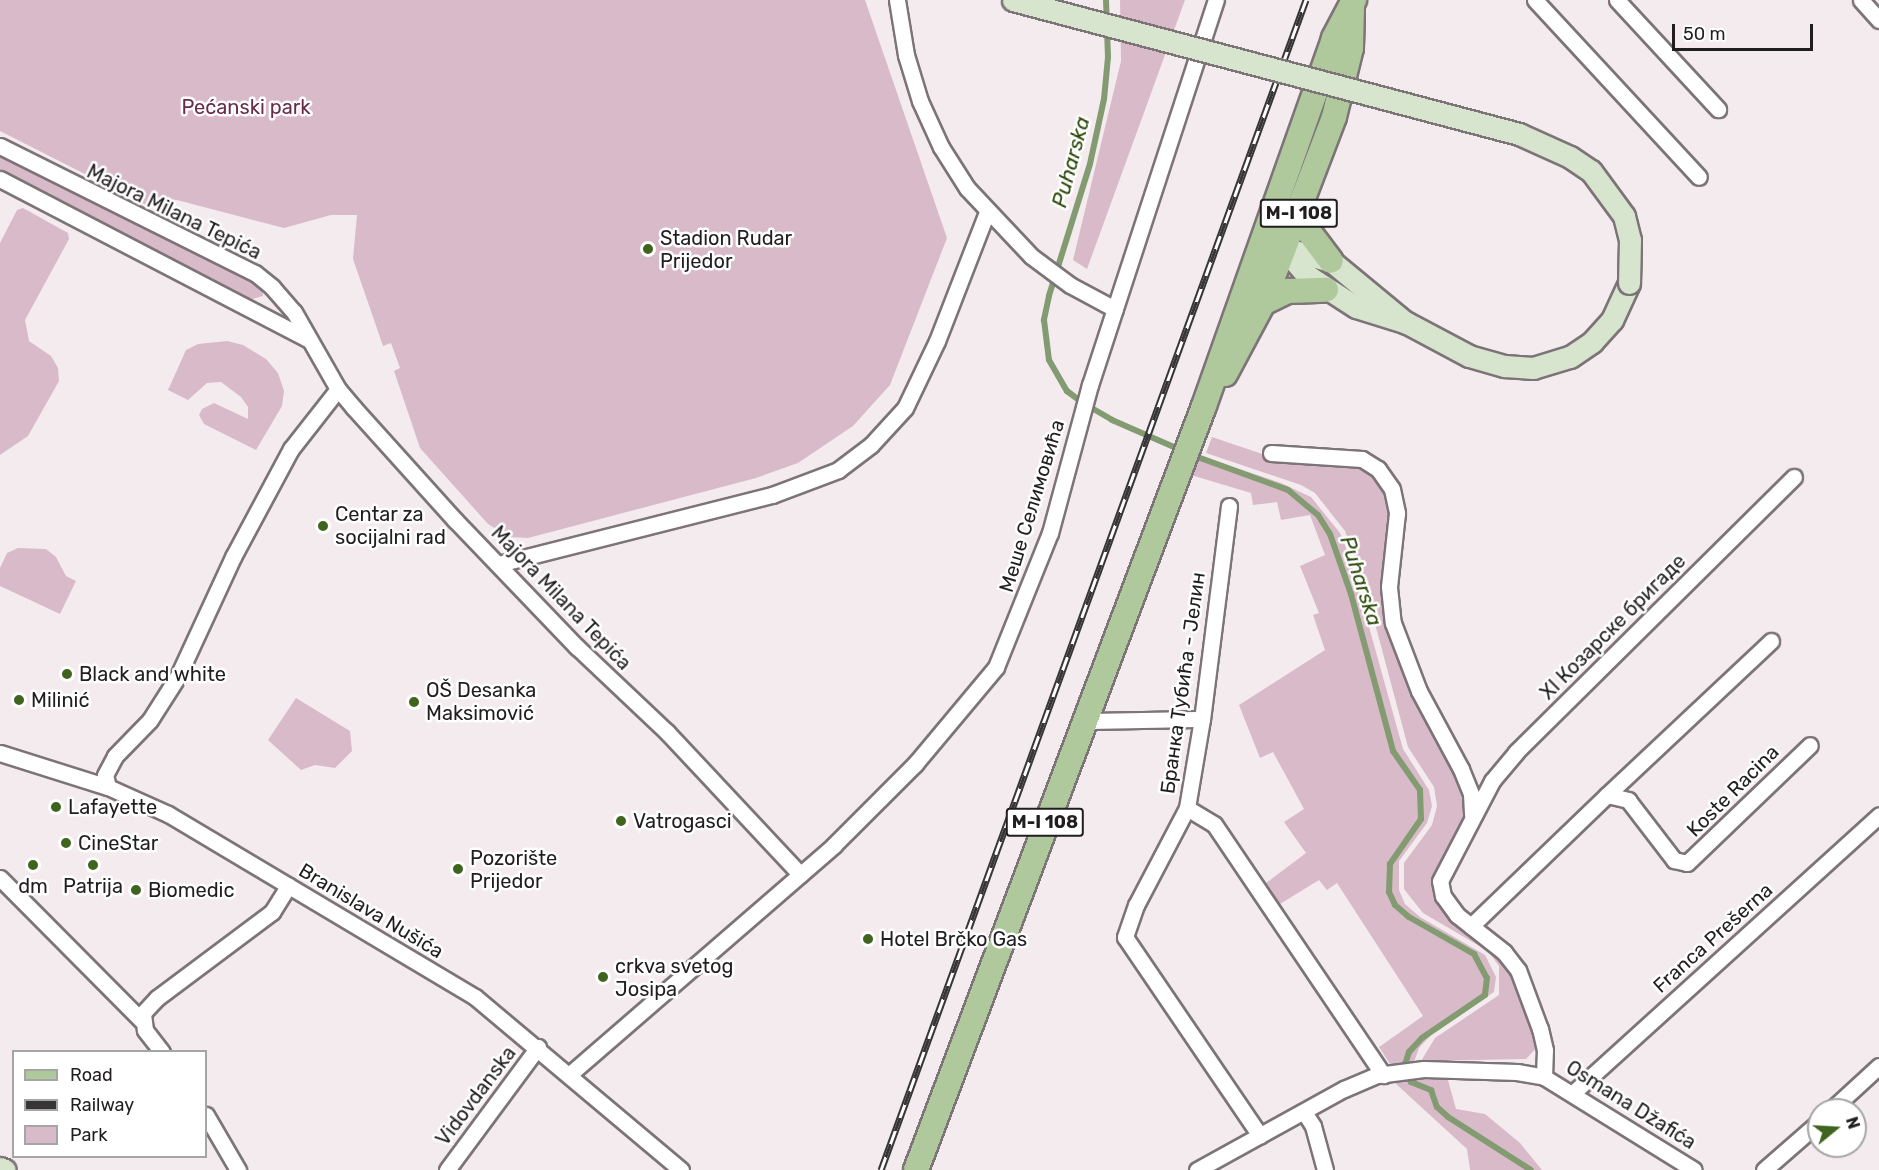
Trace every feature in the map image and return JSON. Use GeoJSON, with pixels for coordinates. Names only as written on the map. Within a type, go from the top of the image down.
{"type":"FeatureCollection","features":[{"type":"Feature","properties":{"kind":"main road","name":"M-I 108"},"geometry":{"type":"LineString","coordinates":[[1201,416],[1263,303],[1303,203],[1334,117],[1351,48],[1358,2]]}},
{"type":"Feature","properties":{"kind":"main road","name":"M-I 108"},"geometry":{"type":"LineString","coordinates":[[916,1170],[1083,721],[1201,416],[1334,38],[1358,2]]}},
{"type":"Feature","properties":{"kind":"main road"},"geometry":{"type":"LineString","coordinates":[[1303,203],[1309,232],[1331,261]]}},
{"type":"Feature","properties":{"kind":"main road"},"geometry":{"type":"LineString","coordinates":[[1263,303],[1288,291],[1326,290]]}},
{"type":"Feature","properties":{"kind":"street"},"geometry":{"type":"LineString","coordinates":[[897,0],[906,55],[920,101],[950,161],[987,212],[1032,256],[1070,285],[1115,309]]}},
{"type":"Feature","properties":{"kind":"street"},"geometry":{"type":"LineString","coordinates":[[1013,0],[1519,134],[1570,157],[1591,171],[1624,216],[1630,240],[1629,283],[1612,320],[1592,342],[1569,357],[1533,368],[1469,356],[1407,323],[1331,261],[1285,250],[1263,239]]}},
{"type":"Feature","properties":{"kind":"street","name":"Меше Селимовића"},"geometry":{"type":"LineString","coordinates":[[570,1074],[800,874],[915,764],[996,667],[1050,533],[1090,385],[1216,0]]}},
{"type":"Feature","properties":{"kind":"street"},"geometry":{"type":"LineString","coordinates":[[1535,0],[1699,177]]}},
{"type":"Feature","properties":{"kind":"street"},"geometry":{"type":"LineString","coordinates":[[1617,0],[1718,109]]}},
{"type":"Feature","properties":{"kind":"street"},"geometry":{"type":"LineString","coordinates":[[1861,0],[1879,20]]}},
{"type":"Feature","properties":{"kind":"street","name":"Majora Milana Tepića"},"geometry":{"type":"LineString","coordinates":[[0,146],[255,273],[294,312],[339,389],[577,647],[667,732],[800,874]]}},
{"type":"Feature","properties":{"kind":"street"},"geometry":{"type":"LineString","coordinates":[[0,179],[308,339]]}},
{"type":"Feature","properties":{"kind":"street"},"geometry":{"type":"LineString","coordinates":[[499,564],[772,495],[838,470],[871,445],[905,408],[937,341],[987,212]]}},
{"type":"Feature","properties":{"kind":"street"},"geometry":{"type":"LineString","coordinates":[[1285,250],[1326,290],[1376,316],[1407,323]]}},
{"type":"Feature","properties":{"kind":"street"},"geometry":{"type":"LineString","coordinates":[[108,787],[105,775],[115,756],[150,720],[178,676],[233,557],[291,448],[339,389]]}},
{"type":"Feature","properties":{"kind":"street"},"geometry":{"type":"LineString","coordinates":[[1271,453],[1362,459],[1378,469],[1392,489],[1397,513],[1389,587],[1393,623],[1419,691],[1461,769],[1471,794],[1472,816]]}},
{"type":"Feature","properties":{"kind":"street","name":"XI Козарске бригаде"},"geometry":{"type":"LineString","coordinates":[[1544,1077],[1545,1050],[1523,980],[1504,952],[1471,926],[1443,896],[1440,881],[1492,781],[1516,752],[1794,477]]}},
{"type":"Feature","properties":{"kind":"street","name":"Бранка Тубића - Јелин"},"geometry":{"type":"LineString","coordinates":[[1229,506],[1202,719],[1187,808],[1136,905],[1125,937],[1260,1136]]}},
{"type":"Feature","properties":{"kind":"street"},"geometry":{"type":"LineString","coordinates":[[1471,926],[1771,641]]}},
{"type":"Feature","properties":{"kind":"street"},"geometry":{"type":"LineString","coordinates":[[1083,721],[1202,719]]}},
{"type":"Feature","properties":{"kind":"street","name":"Koste Racina"},"geometry":{"type":"LineString","coordinates":[[1607,795],[1617,794],[1628,800],[1674,860],[1687,863],[1810,745]]}},
{"type":"Feature","properties":{"kind":"street","name":"Branislava Nušića"},"geometry":{"type":"LineString","coordinates":[[0,753],[108,787],[168,814],[475,997],[538,1047],[681,1170]]}},
{"type":"Feature","properties":{"kind":"street"},"geometry":{"type":"LineString","coordinates":[[1187,808],[1214,824],[1383,1075]]}},
{"type":"Feature","properties":{"kind":"street","name":"Franca Prešerna"},"geometry":{"type":"LineString","coordinates":[[1574,1092],[1879,815]]}},
{"type":"Feature","properties":{"kind":"street"},"geometry":{"type":"LineString","coordinates":[[0,878],[142,1021],[161,1050]]}},
{"type":"Feature","properties":{"kind":"street"},"geometry":{"type":"LineString","coordinates":[[142,1021],[143,1013],[157,999],[272,912],[288,886]]}},
{"type":"Feature","properties":{"kind":"street","name":"Vidovdanska"},"geometry":{"type":"LineString","coordinates":[[447,1170],[538,1047]]}},
{"type":"Feature","properties":{"kind":"street"},"geometry":{"type":"LineString","coordinates":[[1845,1098],[1879,1066]]}},
{"type":"Feature","properties":{"kind":"street","name":"Osmana Džafića"},"geometry":{"type":"LineString","coordinates":[[1197,1170],[1344,1089],[1383,1075],[1424,1069],[1517,1072],[1544,1077],[1574,1092],[1694,1170]]}},
{"type":"Feature","properties":{"kind":"street"},"geometry":{"type":"LineString","coordinates":[[1304,1112],[1313,1126],[1325,1170]]}},
{"type":"Feature","properties":{"kind":"street"},"geometry":{"type":"LineString","coordinates":[[207,1117],[238,1170]]}},
{"type":"Feature","properties":{"kind":"street"},"geometry":{"type":"LineString","coordinates":[[1764,1170],[1807,1132]]}},
{"type":"Feature","properties":{"kind":"street"},"geometry":{"type":"LineString","coordinates":[[0,1168],[5,1170]]}},
{"type":"Feature","properties":{"kind":"green space","name":"Pećanski park"},"geometry":{"type":"Polygon","coordinates":[[[0,0],[865,0],[947,238],[890,385],[853,426],[798,463],[756,478],[528,538],[509,537],[488,524],[420,448],[394,371],[400,368],[391,343],[383,346],[353,259],[357,215],[331,215],[284,228],[177,200],[148,206],[0,131],[0,0]]]}},
{"type":"Feature","properties":{"kind":"green space"},"geometry":{"type":"Polygon","coordinates":[[[1120,0],[1185,0],[1087,269],[1073,260],[1121,61],[1120,0]]]}},
{"type":"Feature","properties":{"kind":"green space"},"geometry":{"type":"Polygon","coordinates":[[[0,156],[256,284],[262,288],[263,296],[252,299],[0,170],[0,156]]]}},
{"type":"Feature","properties":{"kind":"green space"},"geometry":{"type":"Polygon","coordinates":[[[23,208],[68,233],[69,239],[25,320],[29,341],[51,356],[58,368],[59,381],[28,436],[0,455],[0,243],[17,210],[23,208]]]}},
{"type":"Feature","properties":{"kind":"green space"},"geometry":{"type":"Polygon","coordinates":[[[227,341],[243,345],[266,359],[278,373],[284,391],[282,406],[256,450],[204,424],[199,415],[202,409],[214,403],[248,419],[248,407],[241,397],[221,382],[207,383],[188,400],[168,390],[186,350],[198,344],[227,341]]]}},
{"type":"Feature","properties":{"kind":"green space"},"geometry":{"type":"Polygon","coordinates":[[[1212,437],[1292,464],[1358,465],[1387,480],[1396,620],[1467,799],[1467,819],[1440,887],[1505,955],[1539,1045],[1526,1059],[1421,1061],[1435,1038],[1499,995],[1499,966],[1488,951],[1423,913],[1404,889],[1404,863],[1432,825],[1437,806],[1434,787],[1408,747],[1366,590],[1345,531],[1315,493],[1301,485],[1206,453],[1212,437]]]}},
{"type":"Feature","properties":{"kind":"green space"},"geometry":{"type":"Polygon","coordinates":[[[1198,455],[1281,483],[1311,497],[1340,533],[1349,555],[1403,749],[1429,790],[1432,806],[1427,823],[1399,861],[1399,890],[1405,904],[1420,917],[1485,955],[1496,977],[1494,992],[1433,1033],[1419,1048],[1414,1062],[1392,1067],[1379,1047],[1423,1016],[1337,883],[1327,890],[1319,880],[1280,904],[1266,883],[1306,853],[1284,822],[1304,809],[1273,752],[1260,758],[1239,705],[1325,650],[1313,615],[1319,613],[1300,566],[1325,555],[1310,515],[1281,520],[1277,502],[1253,505],[1251,493],[1191,475],[1198,455]]]}},
{"type":"Feature","properties":{"kind":"green space"},"geometry":{"type":"Polygon","coordinates":[[[18,548],[46,549],[56,557],[66,576],[76,581],[60,614],[0,586],[0,568],[7,553],[18,548]]]}},
{"type":"Feature","properties":{"kind":"green space"},"geometry":{"type":"Polygon","coordinates":[[[296,698],[350,731],[352,751],[335,768],[315,765],[301,770],[268,740],[296,698]]]}},
{"type":"Feature","properties":{"kind":"green space"},"geometry":{"type":"Polygon","coordinates":[[[1422,1079],[1448,1080],[1456,1109],[1485,1114],[1520,1143],[1542,1170],[1470,1170],[1467,1149],[1395,1083],[1422,1079]]]}},
{"type":"Feature","properties":{"kind":"waterway","name":"Puharska"},"geometry":{"type":"LineString","coordinates":[[1106,0],[1108,57],[1104,99],[1090,164],[1049,296],[1044,320],[1049,360],[1067,391],[1083,403],[1112,420],[1183,451]]}},
{"type":"Feature","properties":{"kind":"waterway","name":"Puharska"},"geometry":{"type":"LineString","coordinates":[[1192,455],[1288,490],[1318,515],[1330,534],[1351,594],[1393,751],[1420,790],[1421,819],[1390,864],[1389,892],[1395,905],[1409,917],[1474,954],[1487,978],[1485,995],[1422,1038],[1409,1052],[1405,1064],[1411,1082],[1431,1090],[1437,1107],[1448,1117],[1531,1170]]}},
{"type":"Feature","properties":{"kind":"railway"},"geometry":{"type":"LineString","coordinates":[[881,1170],[1306,0]]}},
{"type":"Feature","properties":{"kind":"place","name":"Stadion Rudar Prijedor"},"geometry":{"type":"Point","coordinates":[648,249]}},
{"type":"Feature","properties":{"kind":"place","name":"Centar za socijalni rad"},"geometry":{"type":"Point","coordinates":[323,526]}},
{"type":"Feature","properties":{"kind":"place","name":"Black and white"},"geometry":{"type":"Point","coordinates":[67,674]}},
{"type":"Feature","properties":{"kind":"place","name":"Milinić"},"geometry":{"type":"Point","coordinates":[19,700]}},
{"type":"Feature","properties":{"kind":"place","name":"OŠ Desanka Maksimović"},"geometry":{"type":"Point","coordinates":[414,702]}},
{"type":"Feature","properties":{"kind":"place","name":"Lafayette"},"geometry":{"type":"Point","coordinates":[56,807]}},
{"type":"Feature","properties":{"kind":"place","name":"Vatrogasci"},"geometry":{"type":"Point","coordinates":[621,821]}},
{"type":"Feature","properties":{"kind":"place","name":"CineStar"},"geometry":{"type":"Point","coordinates":[66,843]}},
{"type":"Feature","properties":{"kind":"place","name":"dm"},"geometry":{"type":"Point","coordinates":[33,865]}},
{"type":"Feature","properties":{"kind":"place","name":"Patrija"},"geometry":{"type":"Point","coordinates":[93,865]}},
{"type":"Feature","properties":{"kind":"place","name":"Pozorište Prijedor"},"geometry":{"type":"Point","coordinates":[458,869]}},
{"type":"Feature","properties":{"kind":"place","name":"Biomedic"},"geometry":{"type":"Point","coordinates":[136,890]}},
{"type":"Feature","properties":{"kind":"place","name":"Hotel Brčko Gas"},"geometry":{"type":"Point","coordinates":[868,939]}},
{"type":"Feature","properties":{"kind":"place","name":"crkva svetog Josipa"},"geometry":{"type":"Point","coordinates":[603,977]}}]}
